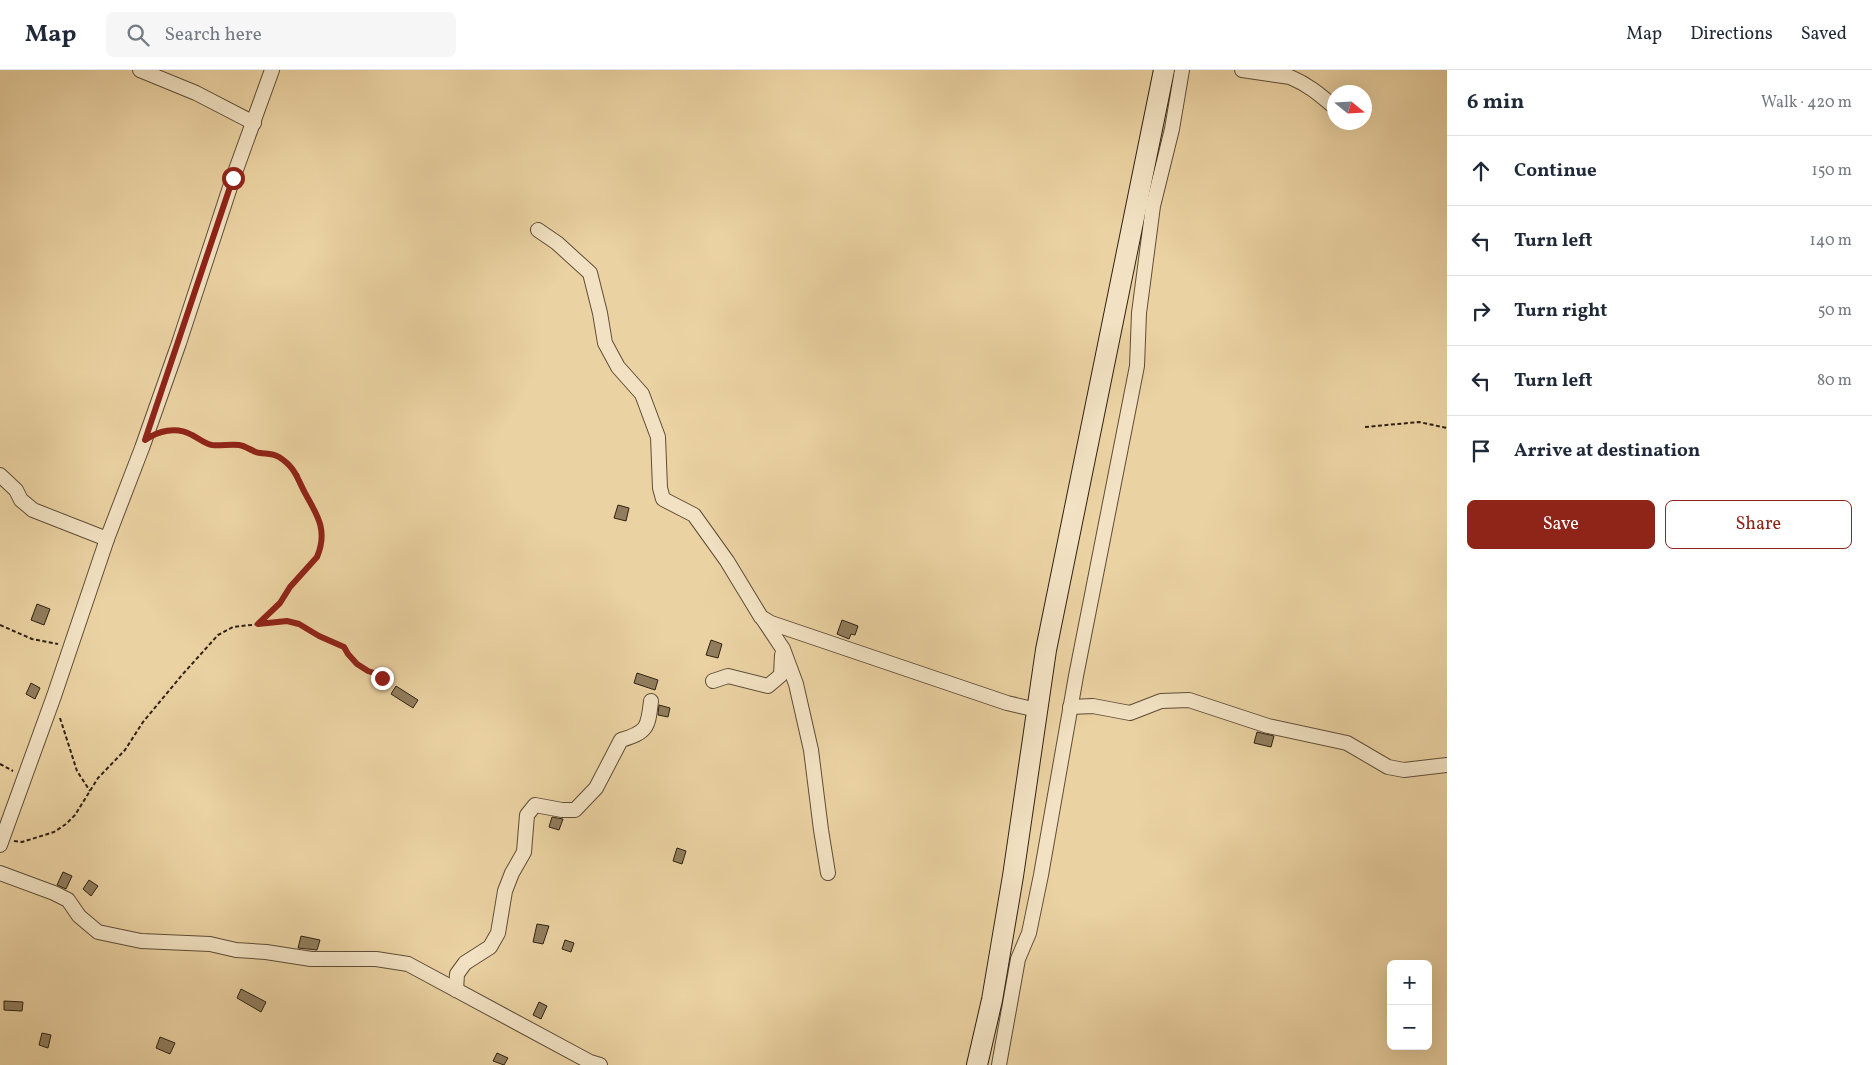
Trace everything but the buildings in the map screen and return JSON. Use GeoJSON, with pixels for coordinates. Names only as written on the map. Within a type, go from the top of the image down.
{"type":"FeatureCollection","features":[{"type":"Feature","properties":{"kind":"street"},"geometry":{"type":"LineString","coordinates":[[140,70],[196,93],[254,123]]}},
{"type":"Feature","properties":{"kind":"street"},"geometry":{"type":"LineString","coordinates":[[1,843],[107,539],[145,440],[233,178],[272,70]]}},
{"type":"Feature","properties":{"kind":"street"},"geometry":{"type":"LineString","coordinates":[[977,1065],[992,1000],[1013,876],[1048,640],[1164,70]]}},
{"type":"Feature","properties":{"kind":"street"},"geometry":{"type":"LineString","coordinates":[[999,1065],[1018,959],[1029,933],[1039,884],[1070,707],[1137,366],[1139,312],[1153,206],[1172,129],[1182,70]]}},
{"type":"Feature","properties":{"kind":"street"},"geometry":{"type":"LineString","coordinates":[[1242,70],[1290,77],[1309,86],[1327,101]]}},
{"type":"Feature","properties":{"kind":"street"},"geometry":{"type":"LineString","coordinates":[[538,230],[590,273],[605,343],[618,367],[642,394],[658,437],[660,488],[663,499],[694,515],[728,561],[761,617],[783,649],[796,684],[811,750],[828,874]]}},
{"type":"Feature","properties":{"kind":"street"},"geometry":{"type":"LineString","coordinates":[[0,475],[16,490],[21,500],[33,510],[107,539]]}},
{"type":"Feature","properties":{"kind":"street"},"geometry":{"type":"LineString","coordinates":[[761,617],[770,623],[1007,703],[1038,710]]}},
{"type":"Feature","properties":{"kind":"street"},"geometry":{"type":"LineString","coordinates":[[713,681],[728,676],[768,686],[781,676],[786,635],[795,631]]}},
{"type":"Feature","properties":{"kind":"street"},"geometry":{"type":"LineString","coordinates":[[1070,707],[1093,706],[1130,713],[1160,701],[1189,700],[1268,726],[1347,743],[1388,767],[1404,770],[1447,765]]}},
{"type":"Feature","properties":{"kind":"street"},"geometry":{"type":"LineString","coordinates":[[456,990],[457,974],[465,963],[490,947],[498,933],[505,891],[512,873],[524,852],[527,815],[535,805],[562,810],[575,810],[596,788],[621,740],[638,735],[649,723],[651,701]]}},
{"type":"Feature","properties":{"kind":"street"},"geometry":{"type":"LineString","coordinates":[[0,873],[68,900],[79,916],[98,932],[141,941],[210,944],[236,950],[266,952],[311,960],[376,958],[408,964],[590,1062],[600,1065]]}},
{"type":"Feature","properties":{"kind":"path"},"geometry":{"type":"LineString","coordinates":[[1365,428],[1419,422],[1447,428]]}},
{"type":"Feature","properties":{"kind":"path"},"geometry":{"type":"LineString","coordinates":[[145,440],[154,434],[179,430],[212,445],[238,445],[254,452],[270,453],[280,458],[298,474],[305,492],[319,517],[322,531],[319,552],[317,557],[290,587],[280,603],[258,624]]}},
{"type":"Feature","properties":{"kind":"path"},"geometry":{"type":"LineString","coordinates":[[1,843],[22,842],[54,832],[66,824],[75,815],[106,768],[125,750],[143,722],[218,635],[233,627],[287,621],[299,624],[319,636],[344,647],[357,664],[382,678],[384,686]]}},
{"type":"Feature","properties":{"kind":"path"},"geometry":{"type":"LineString","coordinates":[[0,625],[32,639],[70,647]]}},
{"type":"Feature","properties":{"kind":"path"},"geometry":{"type":"LineString","coordinates":[[51,702],[59,717],[77,771],[90,791]]}},
{"type":"Feature","properties":{"kind":"path"},"geometry":{"type":"LineString","coordinates":[[0,764],[24,777]]}},
{"type":"Feature","properties":{"kind":"route"},"geometry":{"type":"LineString","coordinates":[[233,178],[145,440],[154,434],[179,430],[212,445],[238,445],[254,452],[270,453],[280,458],[298,474],[305,492],[319,517],[322,531],[319,552],[304,573],[290,587],[280,603],[258,624],[287,621],[299,624],[319,636],[344,647],[357,664],[382,678]]}}]}
